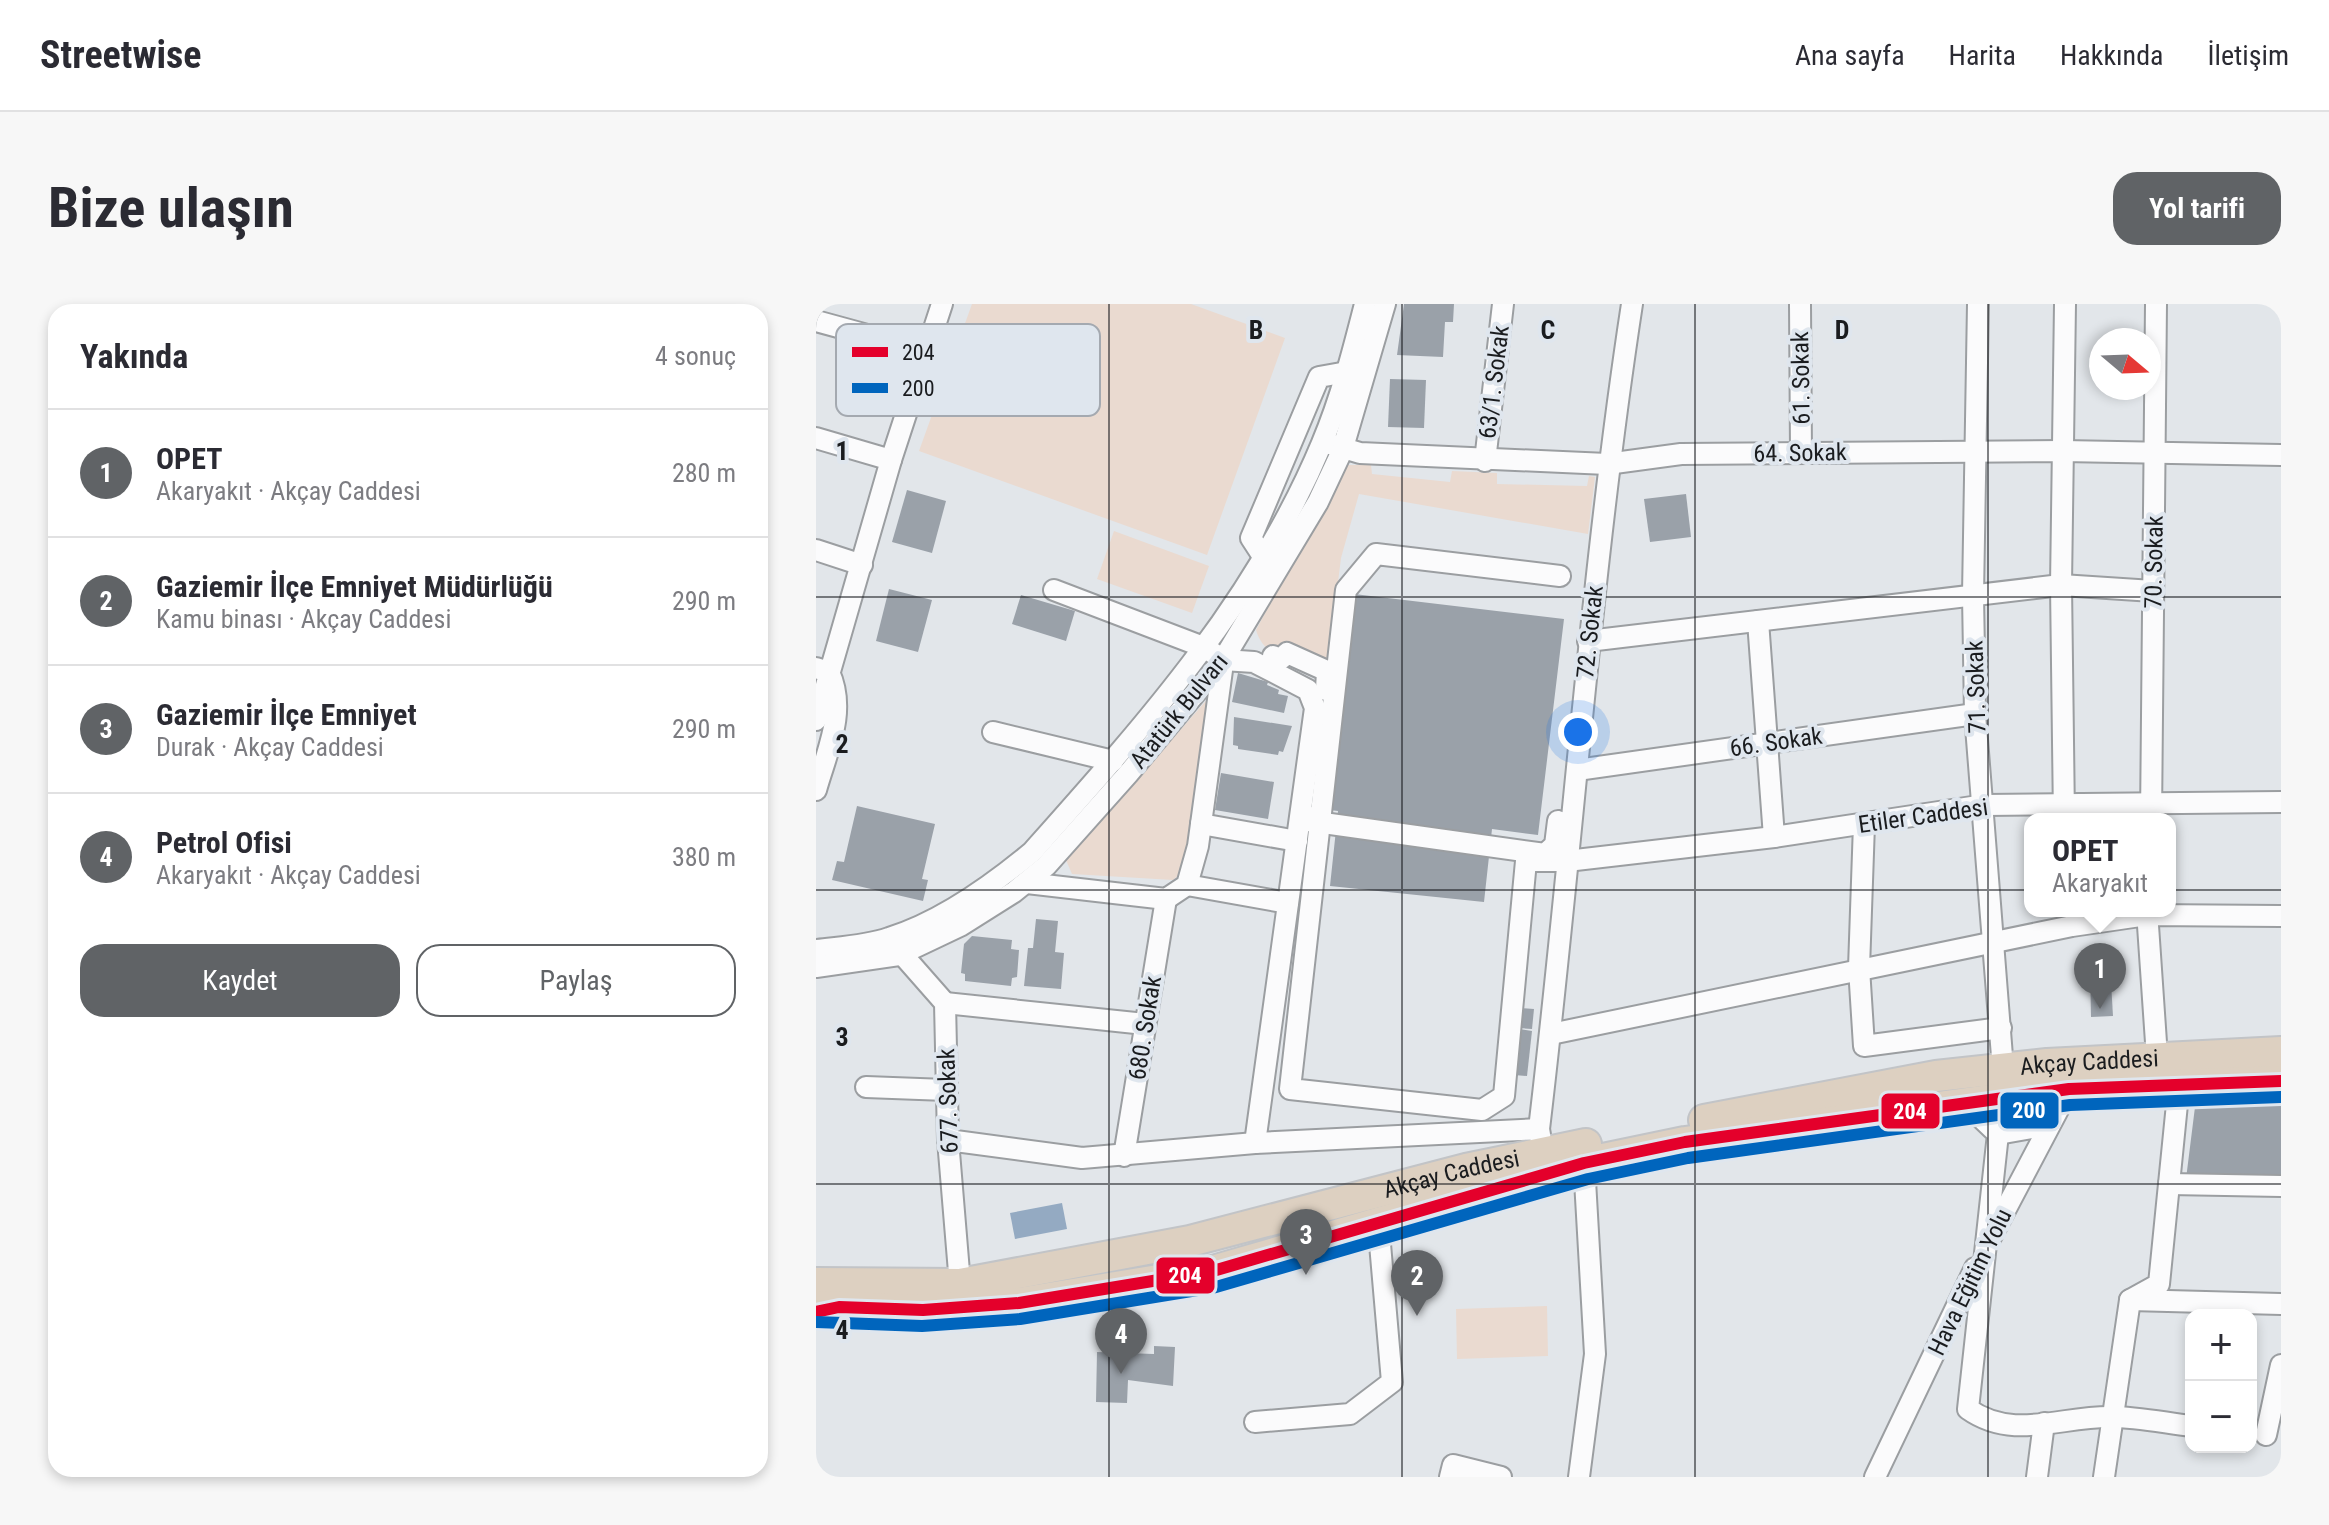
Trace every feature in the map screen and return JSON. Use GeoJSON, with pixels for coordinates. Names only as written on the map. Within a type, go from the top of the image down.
{"type":"FeatureCollection","features":[{"type":"Feature","properties":{"kind":"highway","name":"Akçay Caddesi"},"geometry":{"type":"LineString","coordinates":[[824,1295],[960,1284],[1190,1241],[1421,1180],[1541,1141],[1865,1087],[2003,1069],[2157,1057],[2281,1052]]}},
{"type":"Feature","properties":{"kind":"highway","name":"Akçay Caddesi"},"geometry":{"type":"LineString","coordinates":[[824,1295],[923,1310],[1019,1303],[1213,1271],[1584,1163],[1685,1142],[2069,1089],[2281,1081]]}},
{"type":"Feature","properties":{"kind":"street"},"geometry":{"type":"LineString","coordinates":[[935,324],[942,304]]}},
{"type":"Feature","properties":{"kind":"street","name":"Atatürk Bulvarı"},"geometry":{"type":"LineString","coordinates":[[816,950],[895,946],[1003,876],[1032,852],[1113,761],[1206,648],[1264,558],[1323,442],[1347,372],[1365,304]]}},
{"type":"Feature","properties":{"kind":"street","name":"Atatürk Bulvarı"},"geometry":{"type":"LineString","coordinates":[[816,967],[960,926],[1027,883],[1128,774],[1223,660],[1285,561],[1342,451],[1385,304]]}},
{"type":"Feature","properties":{"kind":"street","name":"63/1. Sokak"},"geometry":{"type":"LineString","coordinates":[[1485,461],[1503,304]]}},
{"type":"Feature","properties":{"kind":"street","name":"72. Sokak"},"geometry":{"type":"LineString","coordinates":[[1541,1141],[1607,464],[1632,304]]}},
{"type":"Feature","properties":{"kind":"street","name":"61. Sokak"},"geometry":{"type":"LineString","coordinates":[[1800,304],[1801,453]]}},
{"type":"Feature","properties":{"kind":"street","name":"71. Sokak"},"geometry":{"type":"LineString","coordinates":[[1978,304],[1973,595],[1975,714],[1985,805],[2003,1069]]}},
{"type":"Feature","properties":{"kind":"street"},"geometry":{"type":"LineString","coordinates":[[2064,812],[2061,585],[2065,304]]}},
{"type":"Feature","properties":{"kind":"street","name":"70. Sokak"},"geometry":{"type":"LineString","coordinates":[[2151,812],[2156,304]]}},
{"type":"Feature","properties":{"kind":"street"},"geometry":{"type":"LineString","coordinates":[[816,321],[836,326]]}},
{"type":"Feature","properties":{"kind":"street"},"geometry":{"type":"LineString","coordinates":[[1264,558],[1251,538],[1319,377],[1347,372]]}},
{"type":"Feature","properties":{"kind":"street"},"geometry":{"type":"LineString","coordinates":[[816,720],[823,670],[862,565],[905,416]]}},
{"type":"Feature","properties":{"kind":"street"},"geometry":{"type":"LineString","coordinates":[[816,438],[891,460]]}},
{"type":"Feature","properties":{"kind":"street","name":"64. Sokak"},"geometry":{"type":"LineString","coordinates":[[1323,442],[1342,451],[1485,461],[1607,464],[1681,454],[2063,451],[2281,455]]}},
{"type":"Feature","properties":{"kind":"street"},"geometry":{"type":"LineString","coordinates":[[1273,656],[1281,659],[1287,653],[1327,671],[1309,821],[1545,854],[1555,845],[1588,538]]}},
{"type":"Feature","properties":{"kind":"street"},"geometry":{"type":"LineString","coordinates":[[816,550],[862,565]]}},
{"type":"Feature","properties":{"kind":"street"},"geometry":{"type":"LineString","coordinates":[[1392,1137],[1391,1100],[1290,1089],[1346,590],[1376,554],[1560,576]]}},
{"type":"Feature","properties":{"kind":"street"},"geometry":{"type":"LineString","coordinates":[[1588,641],[2061,585],[2153,591]]}},
{"type":"Feature","properties":{"kind":"street"},"geometry":{"type":"LineString","coordinates":[[1054,590],[1206,648],[1223,660],[1254,662],[1308,690],[1315,708],[1255,1143]]}},
{"type":"Feature","properties":{"kind":"street"},"geometry":{"type":"LineString","coordinates":[[1758,621],[1774,837]]}},
{"type":"Feature","properties":{"kind":"street"},"geometry":{"type":"LineString","coordinates":[[1027,883],[1166,899],[1187,885],[1193,872],[1201,824],[1223,660]]}},
{"type":"Feature","properties":{"kind":"street"},"geometry":{"type":"LineString","coordinates":[[816,790],[838,712],[838,691],[823,670]]}},
{"type":"Feature","properties":{"kind":"street","name":"66. Sokak"},"geometry":{"type":"LineString","coordinates":[[1577,770],[1975,714]]}},
{"type":"Feature","properties":{"kind":"street"},"geometry":{"type":"LineString","coordinates":[[993,732],[1113,761]]}},
{"type":"Feature","properties":{"kind":"street","name":"Etiler Caddesi"},"geometry":{"type":"LineString","coordinates":[[1391,1100],[1482,1110],[1504,1096],[1526,861],[1567,861],[1774,837],[1985,805],[2064,812],[2151,812],[2281,802]]}},
{"type":"Feature","properties":{"kind":"street"},"geometry":{"type":"LineString","coordinates":[[1201,824],[1297,841]]}},
{"type":"Feature","properties":{"kind":"street"},"geometry":{"type":"LineString","coordinates":[[1864,824],[1859,968],[1864,1046],[2001,1028]]}},
{"type":"Feature","properties":{"kind":"street"},"geometry":{"type":"LineString","coordinates":[[1187,885],[1288,903]]}},
{"type":"Feature","properties":{"kind":"street","name":"680. Sokak"},"geometry":{"type":"LineString","coordinates":[[1124,1156],[1166,899]]}},
{"type":"Feature","properties":{"kind":"street"},"geometry":{"type":"LineString","coordinates":[[2176,914],[2281,916]]}},
{"type":"Feature","properties":{"kind":"street"},"geometry":{"type":"LineString","coordinates":[[1551,1034],[1994,942],[2072,919],[2097,917]]}},
{"type":"Feature","properties":{"kind":"street"},"geometry":{"type":"LineString","coordinates":[[2147,917],[2157,1057]]}},
{"type":"Feature","properties":{"kind":"street"},"geometry":{"type":"LineString","coordinates":[[895,946],[945,1003],[1145,1024]]}},
{"type":"Feature","properties":{"kind":"street","name":"677. Sokak"},"geometry":{"type":"LineString","coordinates":[[945,1003],[948,1140],[960,1284]]}},
{"type":"Feature","properties":{"kind":"street"},"geometry":{"type":"LineString","coordinates":[[2130,1300],[2159,1284],[2179,1084]]}},
{"type":"Feature","properties":{"kind":"street"},"geometry":{"type":"LineString","coordinates":[[866,1087],[946,1090]]}},
{"type":"Feature","properties":{"kind":"street","name":"Hava Eğitim Yolu"},"geometry":{"type":"LineString","coordinates":[[1875,1477],[1982,1254],[2069,1089]]}},
{"type":"Feature","properties":{"kind":"street"},"geometry":{"type":"LineString","coordinates":[[1954,1105],[1979,1116],[1998,1134]]}},
{"type":"Feature","properties":{"kind":"street"},"geometry":{"type":"LineString","coordinates":[[1998,1134],[2048,1125]]}},
{"type":"Feature","properties":{"kind":"street"},"geometry":{"type":"LineString","coordinates":[[1998,1134],[1982,1254],[1968,1409],[2011,1428],[2113,1417],[2185,1425]]}},
{"type":"Feature","properties":{"kind":"street"},"geometry":{"type":"LineString","coordinates":[[948,1140],[1082,1158],[1255,1143],[1392,1137],[1541,1141]]}},
{"type":"Feature","properties":{"kind":"street"},"geometry":{"type":"LineString","coordinates":[[1579,1477],[1595,1354],[1584,1163]]}},
{"type":"Feature","properties":{"kind":"street"},"geometry":{"type":"LineString","coordinates":[[2169,1184],[2281,1186]]}},
{"type":"Feature","properties":{"kind":"street"},"geometry":{"type":"LineString","coordinates":[[1255,1422],[1350,1414],[1392,1382],[1378,1221]]}},
{"type":"Feature","properties":{"kind":"street"},"geometry":{"type":"LineString","coordinates":[[2130,1300],[2281,1304]]}},
{"type":"Feature","properties":{"kind":"street"},"geometry":{"type":"LineString","coordinates":[[2104,1477],[2130,1300]]}},
{"type":"Feature","properties":{"kind":"street"},"geometry":{"type":"LineString","coordinates":[[2266,1435],[2281,1365]]}},
{"type":"Feature","properties":{"kind":"street"},"geometry":{"type":"LineString","coordinates":[[2037,1477],[2044,1423]]}},
{"type":"Feature","properties":{"kind":"street"},"geometry":{"type":"LineString","coordinates":[[1450,1477],[1453,1465],[1501,1477]]}},
{"type":"Feature","properties":{"kind":"shaded area"},"geometry":{"type":"Polygon","coordinates":[[[972,304],[1191,304],[1285,338],[1207,555],[919,451],[932,416],[1100,416],[1100,324],[965,324],[972,304]]]}},
{"type":"Feature","properties":{"kind":"shaded area"},"geometry":{"type":"Polygon","coordinates":[[[1344,465],[1371,465],[1372,474],[1450,482],[1452,471],[1497,473],[1497,484],[1587,486],[1589,476],[1595,477],[1588,534],[1359,494],[1341,558],[1327,671],[1294,662],[1267,648],[1256,630],[1344,465]]]}},
{"type":"Feature","properties":{"kind":"shaded area"},"geometry":{"type":"Polygon","coordinates":[[[1114,531],[1209,566],[1192,613],[1097,579],[1114,531]]]}},
{"type":"Feature","properties":{"kind":"shaded area"},"geometry":{"type":"Polygon","coordinates":[[[1212,694],[1187,868],[1173,880],[1072,874],[1066,860],[1212,694]]]}},
{"type":"Feature","properties":{"kind":"shaded area"},"geometry":{"type":"Polygon","coordinates":[[[1547,1306],[1548,1356],[1457,1359],[1456,1309],[1547,1306]]]}},
{"type":"Feature","properties":{"kind":"water"},"geometry":{"type":"Polygon","coordinates":[[[1062,1203],[1067,1229],[1015,1239],[1010,1213],[1062,1203]]]}},
{"type":"Feature","properties":{"kind":"building"},"geometry":{"type":"Polygon","coordinates":[[[1404,304],[1454,304],[1453,322],[1445,322],[1443,357],[1397,355],[1404,304]]]}},
{"type":"Feature","properties":{"kind":"building"},"geometry":{"type":"Polygon","coordinates":[[[1390,379],[1426,380],[1424,428],[1388,427],[1390,379]]]}},
{"type":"Feature","properties":{"kind":"building"},"geometry":{"type":"Polygon","coordinates":[[[907,490],[946,501],[932,553],[892,542],[907,490]]]}},
{"type":"Feature","properties":{"kind":"building"},"geometry":{"type":"Polygon","coordinates":[[[1686,494],[1691,537],[1650,542],[1644,499],[1686,494]]]}},
{"type":"Feature","properties":{"kind":"building"},"geometry":{"type":"Polygon","coordinates":[[[889,589],[932,600],[918,652],[876,641],[889,589]]]}},
{"type":"Feature","properties":{"kind":"building"},"geometry":{"type":"Polygon","coordinates":[[[1354,594],[1564,619],[1538,835],[1492,829],[1484,902],[1330,886],[1338,811],[1329,810],[1354,594]]]}},
{"type":"Feature","properties":{"kind":"building"},"geometry":{"type":"Polygon","coordinates":[[[1021,595],[1075,611],[1066,641],[1012,624],[1021,595]]]}},
{"type":"Feature","properties":{"kind":"building"},"geometry":{"type":"Polygon","coordinates":[[[1238,673],[1268,682],[1267,685],[1279,690],[1278,694],[1288,696],[1284,713],[1232,702],[1238,673]]]}},
{"type":"Feature","properties":{"kind":"building"},"geometry":{"type":"Polygon","coordinates":[[[1234,717],[1292,726],[1283,752],[1279,751],[1278,755],[1238,749],[1233,745],[1234,717]]]}},
{"type":"Feature","properties":{"kind":"building"},"geometry":{"type":"Polygon","coordinates":[[[1221,773],[1274,782],[1268,819],[1215,810],[1221,773]]]}},
{"type":"Feature","properties":{"kind":"building"},"geometry":{"type":"Polygon","coordinates":[[[857,806],[935,824],[922,879],[928,880],[923,901],[832,880],[837,861],[844,862],[857,806]]]}},
{"type":"Feature","properties":{"kind":"building"},"geometry":{"type":"Polygon","coordinates":[[[1036,919],[1058,921],[1055,952],[1064,953],[1061,989],[1024,986],[1028,948],[1033,948],[1036,919]]]}},
{"type":"Feature","properties":{"kind":"building"},"geometry":{"type":"Polygon","coordinates":[[[972,936],[1012,940],[1011,949],[1019,950],[1017,977],[1012,978],[1011,986],[965,981],[965,974],[961,973],[964,944],[972,936]]]}},
{"type":"Feature","properties":{"kind":"building"},"geometry":{"type":"Polygon","coordinates":[[[2110,965],[2113,1016],[2091,1017],[2090,967],[2110,965]]]}},
{"type":"Feature","properties":{"kind":"building"},"geometry":{"type":"Polygon","coordinates":[[[1521,1008],[1534,1009],[1532,1029],[1519,1028],[1521,1008]]]}},
{"type":"Feature","properties":{"kind":"building"},"geometry":{"type":"Polygon","coordinates":[[[1519,1029],[1532,1031],[1527,1076],[1514,1075],[1519,1029]]]}},
{"type":"Feature","properties":{"kind":"building"},"geometry":{"type":"Polygon","coordinates":[[[2196,1099],[2281,1104],[2281,1178],[2186,1179],[2196,1099]]]}},
{"type":"Feature","properties":{"kind":"building"},"geometry":{"type":"Polygon","coordinates":[[[1154,1346],[1175,1347],[1173,1386],[1128,1380],[1127,1403],[1096,1402],[1097,1352],[1154,1354],[1154,1346]]]}},
{"type":"Feature","properties":{"kind":"transit line","name":"204"},"geometry":{"type":"LineString","coordinates":[[816,1312],[839,1307],[923,1310],[1019,1303],[1213,1271],[1584,1163],[1685,1142],[2069,1089],[2281,1081]]}},
{"type":"Feature","properties":{"kind":"transit line","name":"200"},"geometry":{"type":"LineString","coordinates":[[816,1322],[922,1326],[1020,1319],[1216,1287],[1588,1179],[1688,1158],[2070,1105],[2281,1097]]}},
{"type":"Feature","properties":{"kind":"place","name":"OPET"},"geometry":{"type":"Point","coordinates":[2100,1009]}},
{"type":"Feature","properties":{"kind":"place","name":"Gaziemir İlçe Emniyet"},"geometry":{"type":"Point","coordinates":[1306,1275]}},
{"type":"Feature","properties":{"kind":"place","name":"Gaziemir İlçe Emniyet Müdürlüğü"},"geometry":{"type":"Point","coordinates":[1417,1316]}},
{"type":"Feature","properties":{"kind":"place","name":"Petrol Ofisi"},"geometry":{"type":"Point","coordinates":[1121,1374]}}]}
